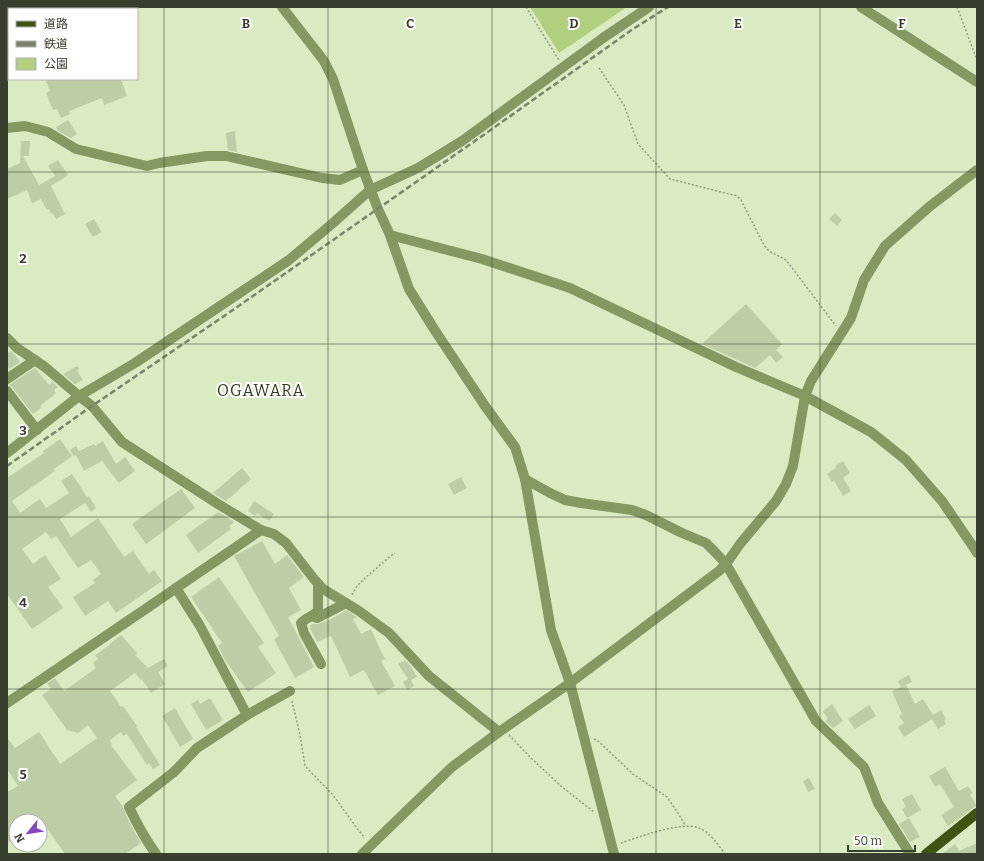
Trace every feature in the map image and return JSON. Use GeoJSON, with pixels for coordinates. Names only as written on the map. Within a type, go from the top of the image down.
{"type":"FeatureCollection","features":[{"type":"Feature","properties":{"kind":"main road"},"geometry":{"type":"LineString","coordinates":[[926,854],[977,813]]}},
{"type":"Feature","properties":{"kind":"street"},"geometry":{"type":"LineString","coordinates":[[282,7],[324,61],[333,79],[370,190],[390,236],[409,289],[485,406],[514,447],[525,479],[552,630],[570,683],[613,850]]}},
{"type":"Feature","properties":{"kind":"street"},"geometry":{"type":"LineString","coordinates":[[7,453],[79,396],[135,363],[289,260],[370,190],[418,168],[462,141],[603,38],[649,7]]}},
{"type":"Feature","properties":{"kind":"street"},"geometry":{"type":"LineString","coordinates":[[861,7],[977,82]]}},
{"type":"Feature","properties":{"kind":"street"},"geometry":{"type":"LineString","coordinates":[[7,128],[25,126],[48,132],[76,149],[147,166],[207,156],[226,156],[322,178],[340,180],[363,170]]}},
{"type":"Feature","properties":{"kind":"street"},"geometry":{"type":"LineString","coordinates":[[362,854],[452,767],[500,731],[570,683],[719,571],[726,564],[740,544],[776,501],[786,484],[793,466],[805,396],[811,381],[851,318],[864,280],[885,246],[929,207],[977,170]]}},
{"type":"Feature","properties":{"kind":"street"},"geometry":{"type":"LineString","coordinates":[[390,236],[482,259],[570,288],[736,367],[805,396],[871,432],[906,460],[942,501],[977,554]]}},
{"type":"Feature","properties":{"kind":"street"},"geometry":{"type":"LineString","coordinates":[[7,338],[17,348],[45,367],[92,406],[122,442],[211,500],[261,530],[274,534],[286,543],[323,589],[359,611],[389,633],[429,676],[500,731]]}},
{"type":"Feature","properties":{"kind":"street"},"geometry":{"type":"LineString","coordinates":[[7,379],[35,360]]}},
{"type":"Feature","properties":{"kind":"street"},"geometry":{"type":"LineString","coordinates":[[7,391],[36,430]]}},
{"type":"Feature","properties":{"kind":"street"},"geometry":{"type":"LineString","coordinates":[[525,479],[566,500],[632,510],[706,543],[726,564],[816,721],[864,767],[878,803],[910,854]]}},
{"type":"Feature","properties":{"kind":"street"},"geometry":{"type":"LineString","coordinates":[[7,703],[261,530]]}},
{"type":"Feature","properties":{"kind":"street"},"geometry":{"type":"LineString","coordinates":[[318,584],[318,611],[301,623],[304,633],[321,664]]}},
{"type":"Feature","properties":{"kind":"street"},"geometry":{"type":"LineString","coordinates":[[176,588],[200,626],[247,715]]}},
{"type":"Feature","properties":{"kind":"street"},"geometry":{"type":"LineString","coordinates":[[312,616],[317,618],[347,604]]}},
{"type":"Feature","properties":{"kind":"street"},"geometry":{"type":"LineString","coordinates":[[156,854],[137,824],[129,806],[174,772],[196,748],[247,715],[290,691]]}},
{"type":"Feature","properties":{"kind":"path"},"geometry":{"type":"LineString","coordinates":[[526,7],[563,67]]}},
{"type":"Feature","properties":{"kind":"path"},"geometry":{"type":"LineString","coordinates":[[957,7],[977,60]]}},
{"type":"Feature","properties":{"kind":"path"},"geometry":{"type":"LineString","coordinates":[[599,68],[624,105],[638,144],[670,179],[737,196],[741,200],[764,245],[769,251],[786,260],[841,334]]}},
{"type":"Feature","properties":{"kind":"path"},"geometry":{"type":"LineString","coordinates":[[347,604],[355,588],[362,580],[388,557],[395,553]]}},
{"type":"Feature","properties":{"kind":"path"},"geometry":{"type":"LineString","coordinates":[[290,691],[305,766],[333,795],[358,831],[372,845]]}},
{"type":"Feature","properties":{"kind":"path"},"geometry":{"type":"LineString","coordinates":[[500,731],[510,736],[562,787],[592,811],[604,817]]}},
{"type":"Feature","properties":{"kind":"path"},"geometry":{"type":"LineString","coordinates":[[583,735],[598,741],[633,774],[667,797],[686,826]]}},
{"type":"Feature","properties":{"kind":"path"},"geometry":{"type":"LineString","coordinates":[[613,850],[655,831],[689,826],[700,828],[712,838],[725,854]]}},
{"type":"Feature","properties":{"kind":"green space"},"geometry":{"type":"Polygon","coordinates":[[[530,7],[627,7],[559,53],[530,7]]]}},
{"type":"Feature","properties":{"kind":"building"},"geometry":{"type":"Polygon","coordinates":[[[45,80],[121,80],[127,96],[104,105],[102,98],[69,111],[70,114],[61,118],[57,109],[53,110],[46,93],[50,91],[45,80]]]}},
{"type":"Feature","properties":{"kind":"building"},"geometry":{"type":"Polygon","coordinates":[[[68,120],[77,134],[71,138],[58,131],[56,127],[68,120]]]}},
{"type":"Feature","properties":{"kind":"building"},"geometry":{"type":"Polygon","coordinates":[[[235,131],[237,152],[228,150],[226,133],[235,131]]]}},
{"type":"Feature","properties":{"kind":"building"},"geometry":{"type":"Polygon","coordinates":[[[21,141],[30,141],[29,156],[23,156],[39,185],[55,176],[48,166],[58,160],[68,175],[51,186],[65,214],[56,219],[53,213],[51,214],[49,209],[47,210],[41,199],[32,203],[27,190],[7,199],[7,169],[20,163],[21,141]]]}},
{"type":"Feature","properties":{"kind":"building"},"geometry":{"type":"Polygon","coordinates":[[[835,213],[842,220],[837,226],[829,219],[835,213]]]}},
{"type":"Feature","properties":{"kind":"building"},"geometry":{"type":"Polygon","coordinates":[[[94,219],[102,232],[93,237],[85,224],[94,219]]]}},
{"type":"Feature","properties":{"kind":"building"},"geometry":{"type":"Polygon","coordinates":[[[746,304],[782,344],[776,350],[783,357],[776,363],[770,355],[755,368],[702,344],[746,304]]]}},
{"type":"Feature","properties":{"kind":"building"},"geometry":{"type":"Polygon","coordinates":[[[11,351],[20,362],[10,369],[7,365],[7,354],[11,351]]]}},
{"type":"Feature","properties":{"kind":"building"},"geometry":{"type":"Polygon","coordinates":[[[77,366],[79,369],[77,371],[83,380],[75,384],[63,374],[77,366]]]}},
{"type":"Feature","properties":{"kind":"building"},"geometry":{"type":"Polygon","coordinates":[[[35,368],[49,385],[52,382],[58,387],[54,390],[56,393],[33,414],[9,385],[35,368]]]}},
{"type":"Feature","properties":{"kind":"building"},"geometry":{"type":"Polygon","coordinates":[[[60,439],[72,456],[54,469],[55,471],[12,501],[20,513],[40,499],[46,508],[69,493],[61,481],[72,474],[87,497],[89,496],[96,508],[91,512],[85,503],[60,519],[71,537],[98,518],[124,557],[133,551],[149,574],[154,570],[162,581],[116,613],[108,601],[85,616],[73,597],[95,583],[93,580],[101,574],[91,560],[78,568],[56,536],[51,539],[46,532],[22,549],[33,564],[45,555],[61,579],[48,587],[63,608],[32,629],[7,594],[7,478],[44,453],[43,451],[60,439]]]}},
{"type":"Feature","properties":{"kind":"building"},"geometry":{"type":"Polygon","coordinates":[[[103,441],[116,464],[125,457],[135,471],[119,483],[102,461],[84,471],[76,455],[74,456],[70,450],[76,446],[79,451],[94,444],[95,446],[103,441]]]}},
{"type":"Feature","properties":{"kind":"building"},"geometry":{"type":"Polygon","coordinates":[[[843,461],[850,473],[843,478],[851,491],[843,496],[834,481],[832,482],[827,474],[843,461]]]}},
{"type":"Feature","properties":{"kind":"building"},"geometry":{"type":"Polygon","coordinates":[[[242,468],[251,479],[226,501],[213,493],[242,468]]]}},
{"type":"Feature","properties":{"kind":"building"},"geometry":{"type":"Polygon","coordinates":[[[461,477],[467,488],[454,495],[448,484],[461,477]]]}},
{"type":"Feature","properties":{"kind":"building"},"geometry":{"type":"Polygon","coordinates":[[[181,489],[195,508],[146,544],[132,524],[181,489]]]}},
{"type":"Feature","properties":{"kind":"building"},"geometry":{"type":"Polygon","coordinates":[[[254,501],[274,514],[269,521],[257,513],[255,516],[248,511],[254,501]]]}},
{"type":"Feature","properties":{"kind":"building"},"geometry":{"type":"Polygon","coordinates":[[[218,512],[234,522],[229,526],[231,529],[198,553],[186,535],[218,512]]]}},
{"type":"Feature","properties":{"kind":"building"},"geometry":{"type":"Polygon","coordinates":[[[262,541],[275,564],[287,555],[304,577],[289,588],[301,610],[288,617],[314,667],[295,678],[274,639],[279,636],[234,556],[262,541]]]}},
{"type":"Feature","properties":{"kind":"building"},"geometry":{"type":"Polygon","coordinates":[[[219,577],[264,643],[258,647],[276,673],[248,692],[225,660],[218,646],[222,643],[191,597],[219,577]]]}},
{"type":"Feature","properties":{"kind":"building"},"geometry":{"type":"Polygon","coordinates":[[[346,610],[357,617],[353,619],[361,634],[371,629],[385,659],[381,661],[395,686],[378,695],[364,670],[350,677],[331,636],[317,642],[310,628],[310,625],[327,621],[346,610]]]}},
{"type":"Feature","properties":{"kind":"building"},"geometry":{"type":"Polygon","coordinates":[[[121,635],[137,653],[135,655],[148,668],[164,659],[168,666],[158,672],[165,684],[151,693],[142,679],[141,680],[135,673],[110,691],[137,726],[136,727],[160,765],[153,769],[149,763],[147,765],[127,734],[123,736],[121,732],[110,740],[111,745],[137,780],[115,796],[123,807],[129,822],[141,843],[125,854],[65,854],[48,830],[48,813],[8,813],[7,843],[7,792],[18,786],[7,769],[7,737],[15,748],[39,732],[60,764],[97,738],[88,725],[78,733],[67,730],[42,695],[51,689],[47,683],[55,678],[64,691],[96,668],[93,663],[98,659],[95,655],[121,635]]]}},
{"type":"Feature","properties":{"kind":"building"},"geometry":{"type":"Polygon","coordinates":[[[405,660],[410,665],[417,677],[411,680],[414,686],[407,690],[403,682],[408,679],[398,664],[405,660]]]}},
{"type":"Feature","properties":{"kind":"building"},"geometry":{"type":"Polygon","coordinates":[[[909,675],[912,682],[901,687],[898,681],[909,675]]]}},
{"type":"Feature","properties":{"kind":"building"},"geometry":{"type":"Polygon","coordinates":[[[906,685],[915,704],[923,699],[933,715],[941,710],[946,719],[944,721],[946,724],[938,729],[932,719],[904,737],[898,727],[904,723],[899,716],[902,714],[892,691],[906,685]]]}},
{"type":"Feature","properties":{"kind":"building"},"geometry":{"type":"Polygon","coordinates":[[[210,698],[223,720],[206,730],[191,704],[198,700],[200,704],[210,698]]]}},
{"type":"Feature","properties":{"kind":"building"},"geometry":{"type":"Polygon","coordinates":[[[832,704],[843,721],[833,728],[825,721],[828,719],[823,711],[832,704]]]}},
{"type":"Feature","properties":{"kind":"building"},"geometry":{"type":"Polygon","coordinates":[[[869,705],[876,716],[855,729],[848,719],[869,705]]]}},
{"type":"Feature","properties":{"kind":"building"},"geometry":{"type":"Polygon","coordinates":[[[175,708],[193,739],[180,747],[162,716],[175,708]]]}},
{"type":"Feature","properties":{"kind":"building"},"geometry":{"type":"Polygon","coordinates":[[[945,767],[959,791],[968,786],[973,793],[970,795],[977,806],[948,826],[941,815],[954,807],[940,784],[935,787],[929,776],[945,767]]]}},
{"type":"Feature","properties":{"kind":"building"},"geometry":{"type":"Polygon","coordinates":[[[809,778],[815,789],[808,792],[803,781],[809,778]]]}},
{"type":"Feature","properties":{"kind":"building"},"geometry":{"type":"Polygon","coordinates":[[[912,794],[921,810],[907,818],[902,809],[906,807],[902,799],[912,794]]]}},
{"type":"Feature","properties":{"kind":"building"},"geometry":{"type":"Polygon","coordinates":[[[909,818],[920,837],[910,842],[899,824],[909,818]]]}},
{"type":"Feature","properties":{"kind":"building"},"geometry":{"type":"Polygon","coordinates":[[[977,843],[977,854],[942,854],[955,844],[959,851],[977,843]]]}},
{"type":"Feature","properties":{"kind":"railway"},"geometry":{"type":"LineString","coordinates":[[7,466],[230,312],[633,29],[668,7]]}},
{"type":"Feature","properties":{"kind":"district","name":"OGAWARA"},"geometry":{"type":"Point","coordinates":[261,390]}}]}
